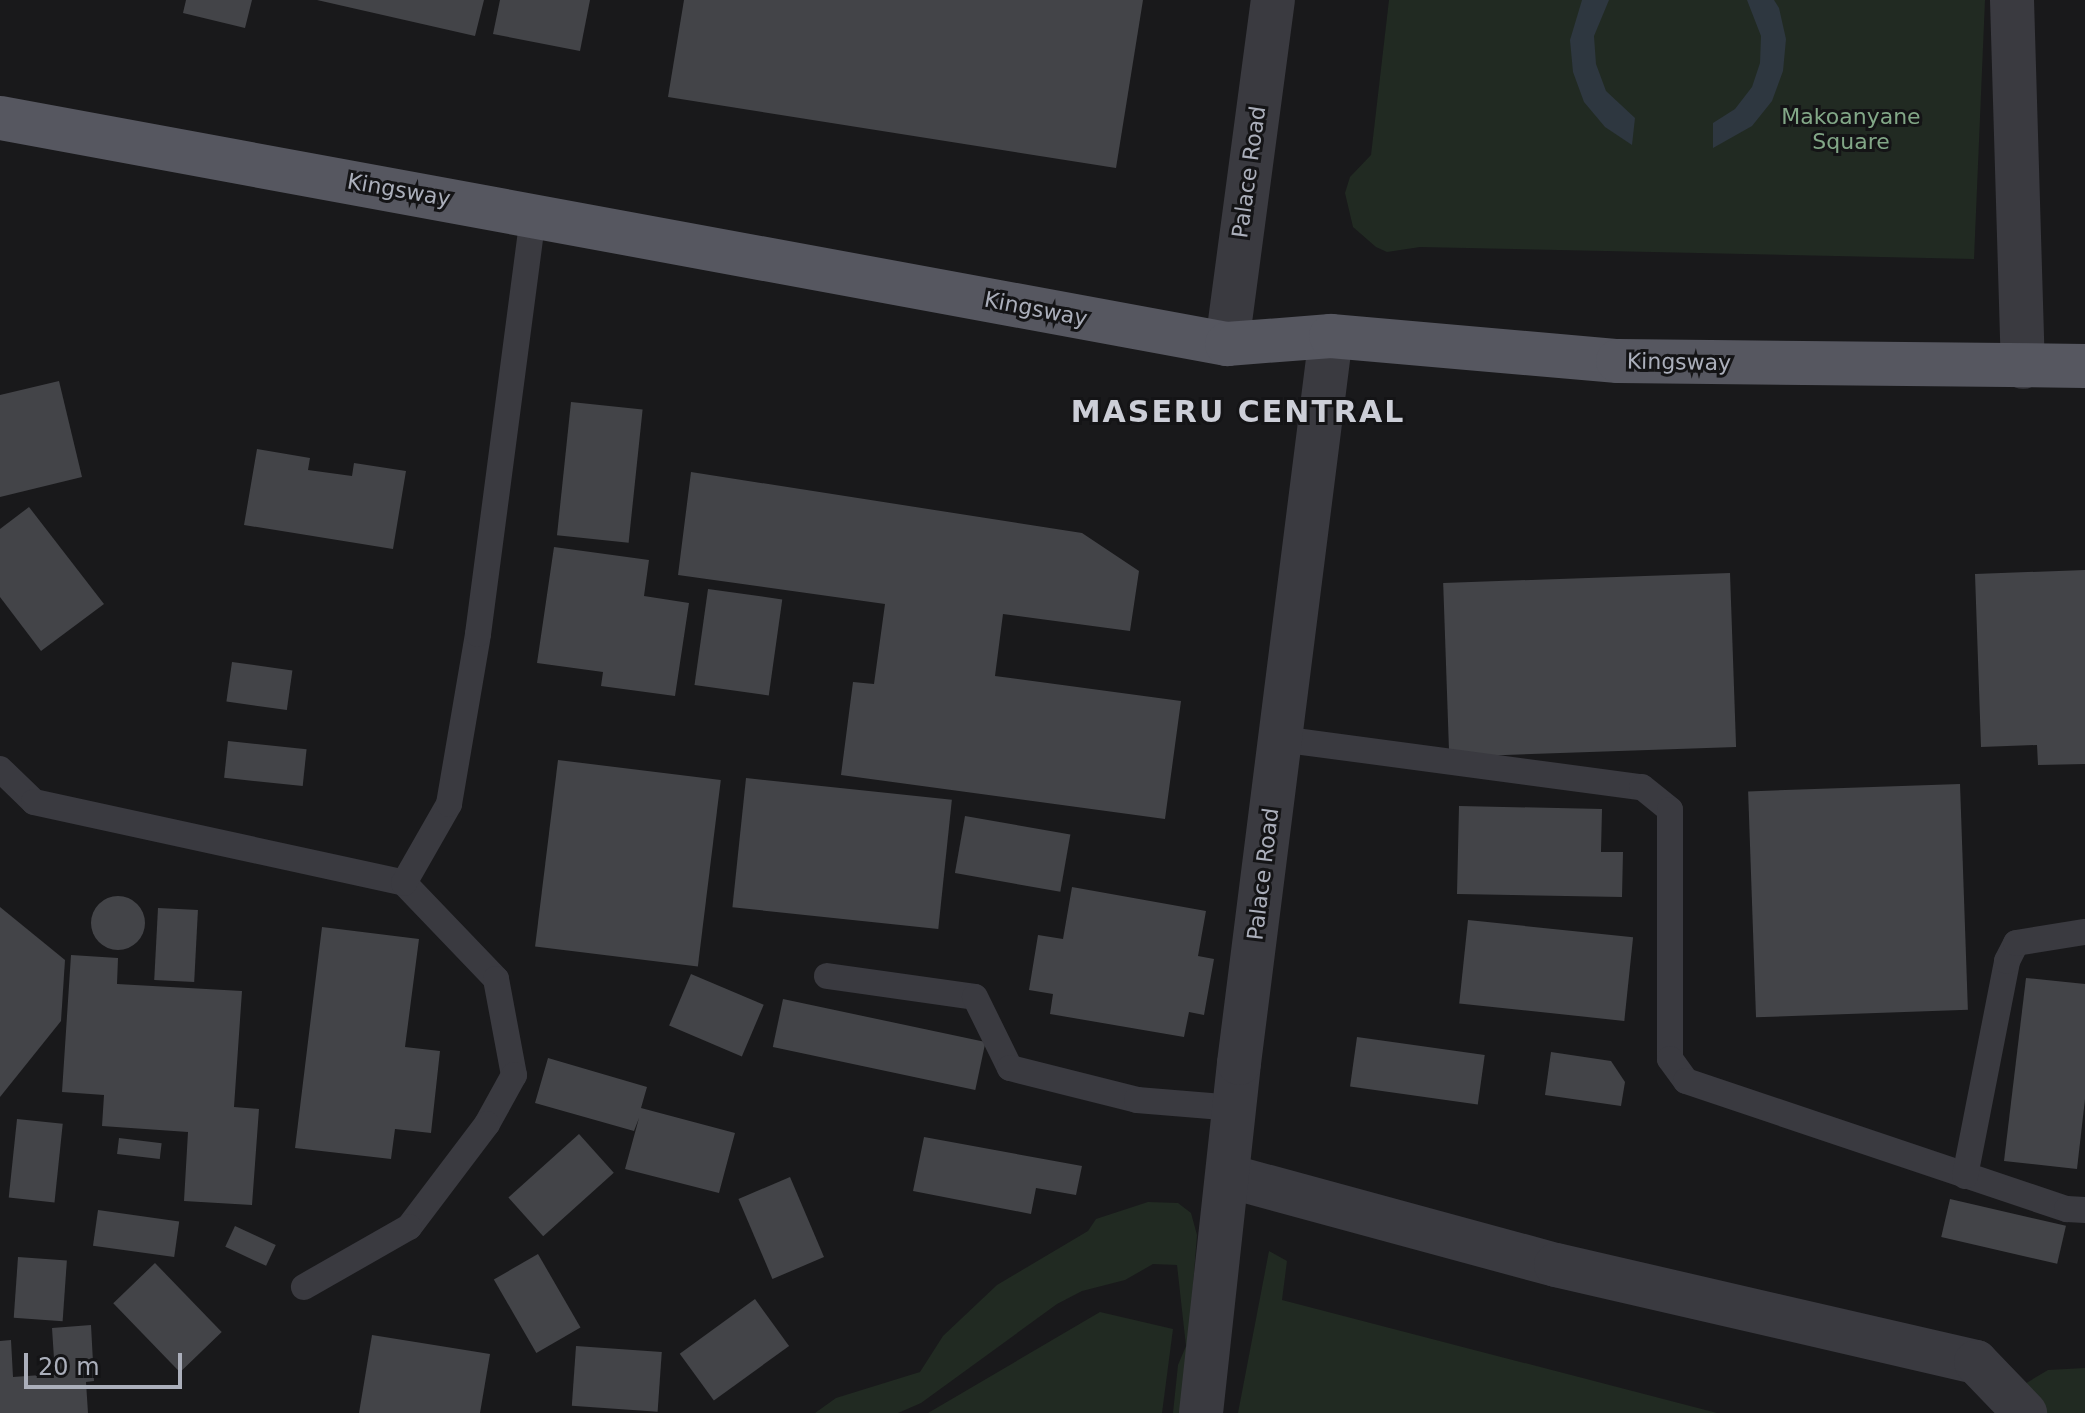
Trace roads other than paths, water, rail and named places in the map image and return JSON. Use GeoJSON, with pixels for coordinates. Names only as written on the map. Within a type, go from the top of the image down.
{"type":"FeatureCollection","features":[{"type":"Feature","properties":{"kind":"main road","name":"Kingsway"},"geometry":{"type":"LineString","coordinates":[[0,118],[1227,344],[1331,336],[1618,361],[2085,366]]}},
{"type":"Feature","properties":{"kind":"street","name":"Palace Road"},"geometry":{"type":"LineString","coordinates":[[1227,344],[1273,0]]}},
{"type":"Feature","properties":{"kind":"street"},"geometry":{"type":"LineString","coordinates":[[2012,0],[2023,367]]}},
{"type":"Feature","properties":{"kind":"street","name":"Palace Road"},"geometry":{"type":"LineString","coordinates":[[1201,1413],[1235,1108],[1331,336]]}},
{"type":"Feature","properties":{"kind":"street"},"geometry":{"type":"LineString","coordinates":[[1228,1176],[1556,1265],[1976,1362],[2025,1413]]}},
{"type":"Feature","properties":{"kind":"lane"},"geometry":{"type":"LineString","coordinates":[[404,883],[449,804],[478,634],[533,215]]}},
{"type":"Feature","properties":{"kind":"lane"},"geometry":{"type":"LineString","coordinates":[[1280,739],[1642,787],[1670,810],[1670,1059],[1686,1081],[1965,1176],[2085,1210]]}},
{"type":"Feature","properties":{"kind":"lane"},"geometry":{"type":"LineString","coordinates":[[0,769],[34,802],[404,883],[496,979],[514,1075],[487,1124],[409,1227],[304,1287]]}},
{"type":"Feature","properties":{"kind":"lane"},"geometry":{"type":"LineString","coordinates":[[1965,1176],[2007,961],[2016,943],[2085,932]]}},
{"type":"Feature","properties":{"kind":"lane"},"geometry":{"type":"LineString","coordinates":[[827,976],[975,997],[1010,1068],[1137,1100],[1235,1108]]}},
{"type":"Feature","properties":{"kind":"district","name":"MASERU CENTRAL"},"geometry":{"type":"Point","coordinates":[1238,412]}},
{"type":"Feature","properties":{"kind":"park label","name":"Makoanyane Square"},"geometry":{"type":"Point","coordinates":[1851,128]}}]}
